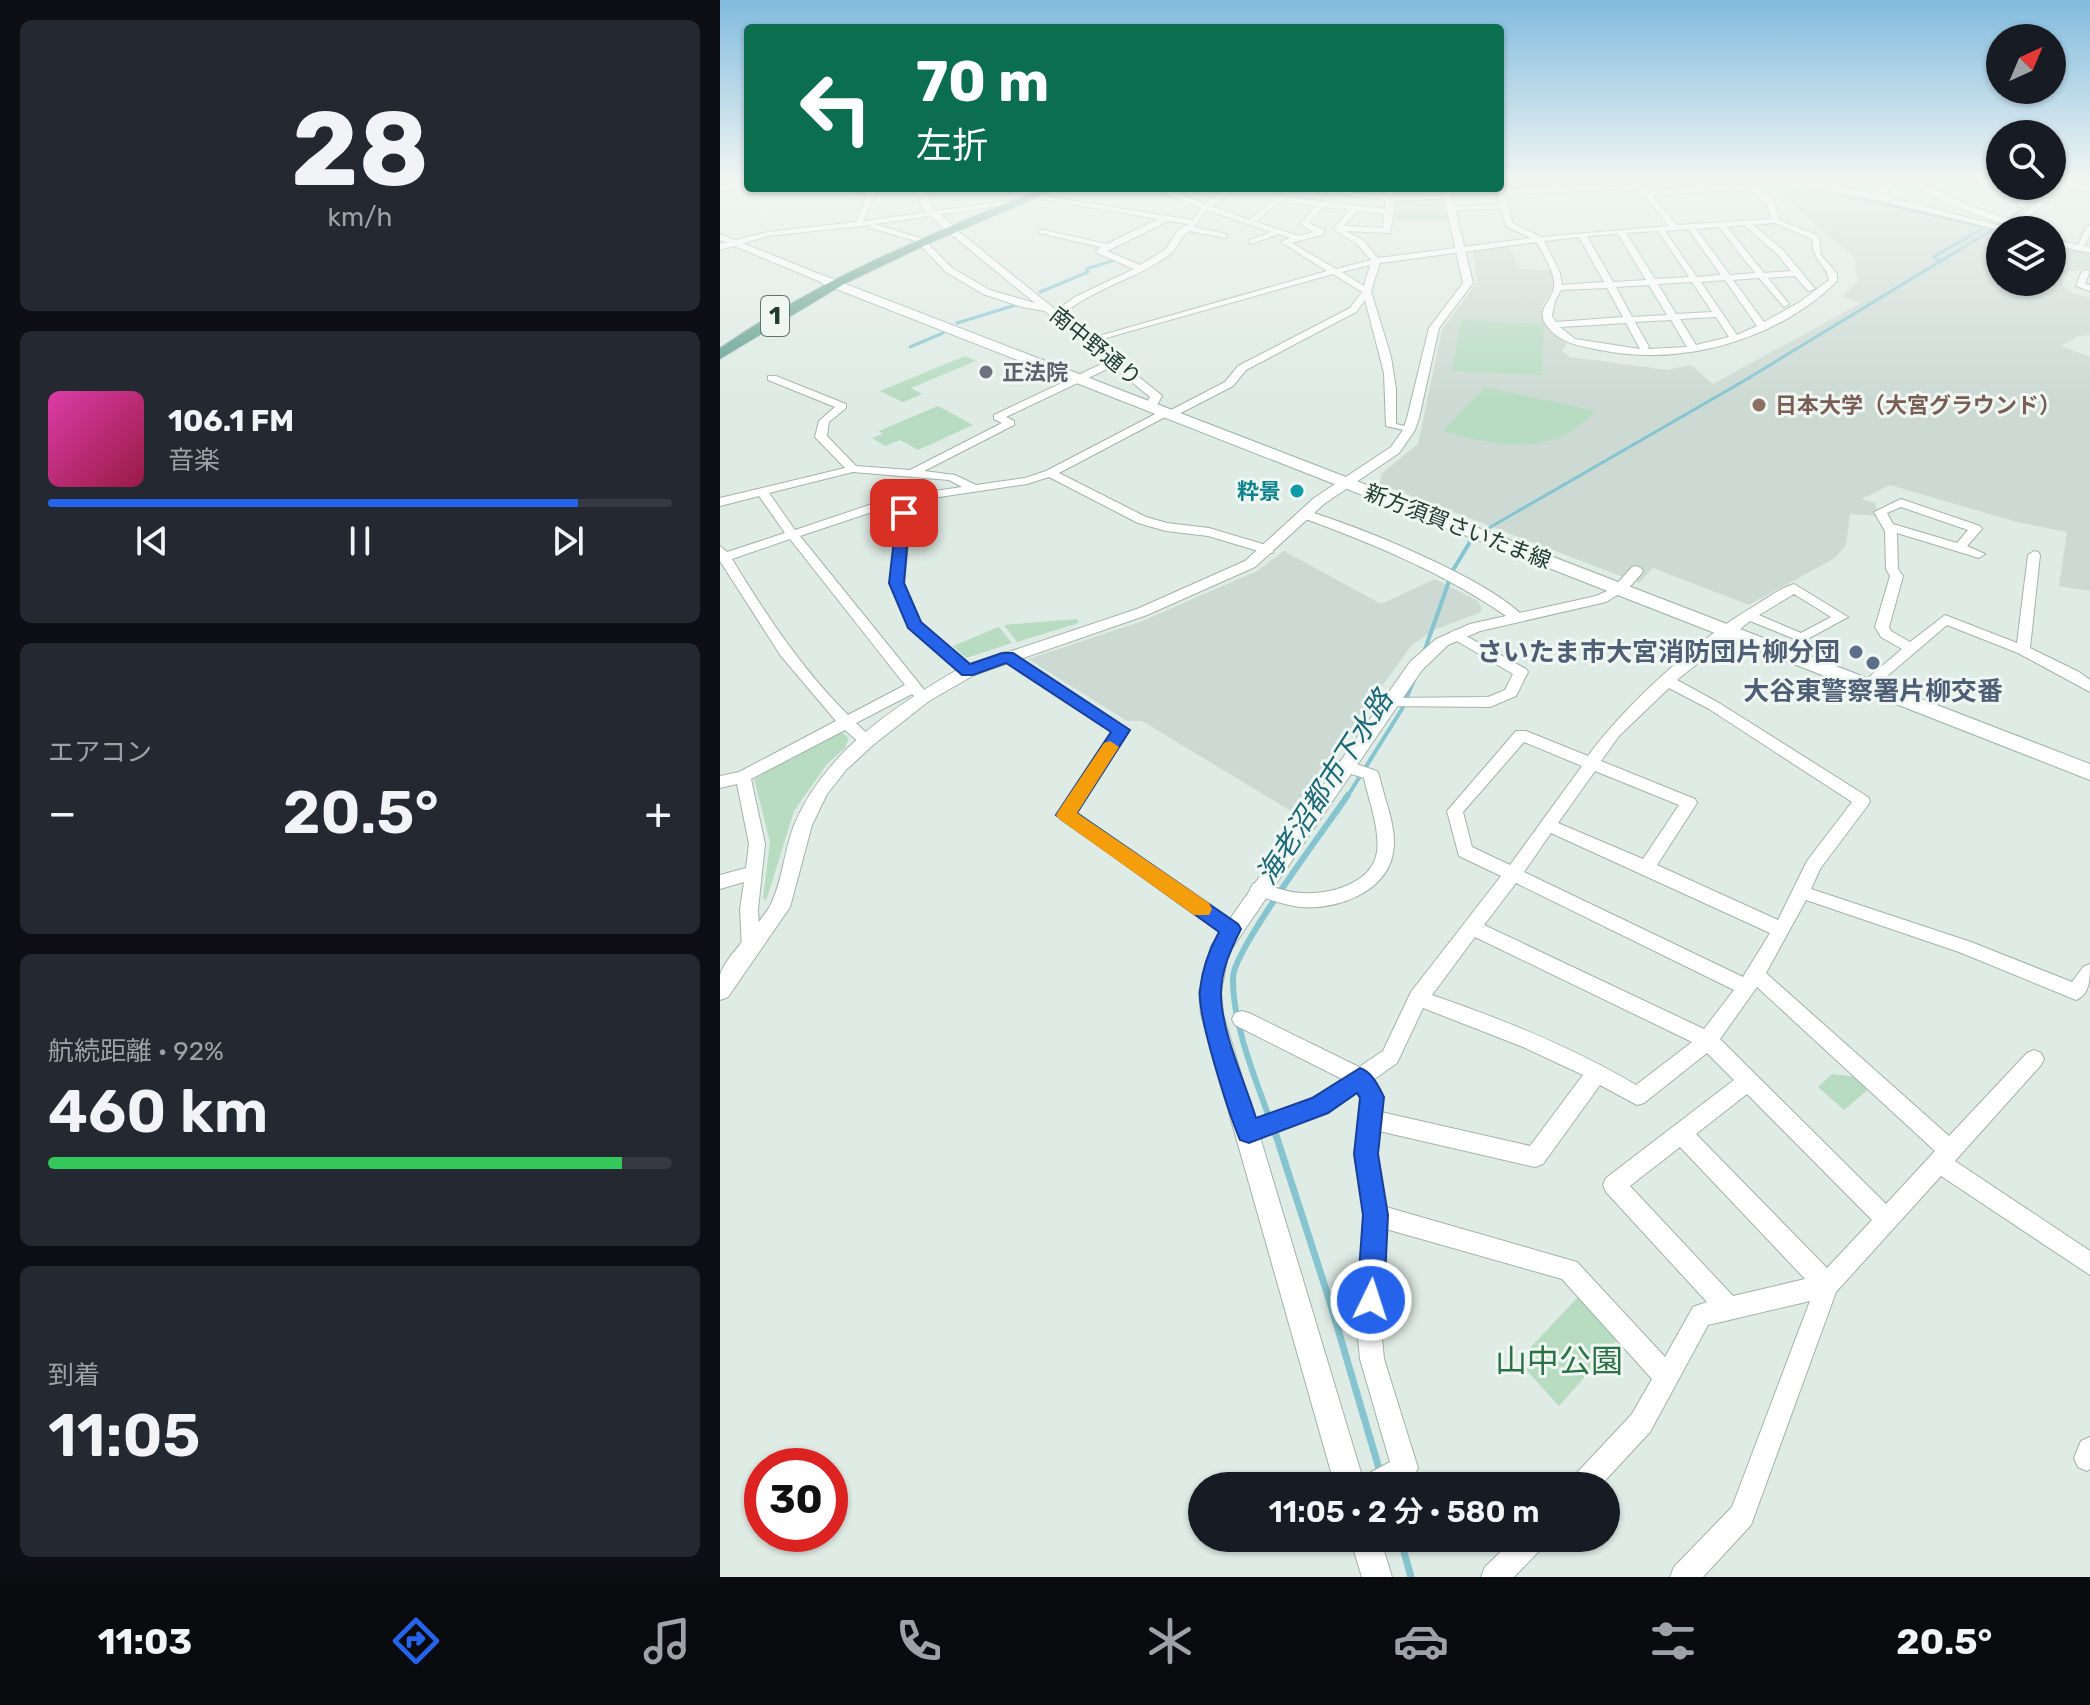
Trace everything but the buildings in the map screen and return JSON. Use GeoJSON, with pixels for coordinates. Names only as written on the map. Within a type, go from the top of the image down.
{"type":"FeatureCollection","features":[{"type":"Feature","properties":{"kind":"main road","name":"1"},"geometry":{"type":"LineString","coordinates":[[720,347],[829,281],[892,252]]}},
{"type":"Feature","properties":{"kind":"main road","name":"1"},"geometry":{"type":"LineString","coordinates":[[720,355],[829,281]]}},
{"type":"Feature","properties":{"kind":"main road","name":"新方須賀さいたま線"},"geometry":{"type":"LineString","coordinates":[[829,281],[2090,772]]}},
{"type":"Feature","properties":{"kind":"street"},"geometry":{"type":"LineString","coordinates":[[757,252],[829,281]]}},
{"type":"Feature","properties":{"kind":"street"},"geometry":{"type":"LineString","coordinates":[[929,252],[950,272],[964,280],[1029,306],[1053,311],[1168,252]]}},
{"type":"Feature","properties":{"kind":"street","name":"南中野通り"},"geometry":{"type":"LineString","coordinates":[[978,252],[1156,396],[1151,406]]}},
{"type":"Feature","properties":{"kind":"street"},"geometry":{"type":"LineString","coordinates":[[1101,252],[1140,268]]}},
{"type":"Feature","properties":{"kind":"street"},"geometry":{"type":"LineString","coordinates":[[1300,252],[1367,291],[1388,357],[1392,384],[1391,426],[1409,430]]}},
{"type":"Feature","properties":{"kind":"street"},"geometry":{"type":"LineString","coordinates":[[1368,252],[1376,261]]}},
{"type":"Feature","properties":{"kind":"street"},"geometry":{"type":"LineString","coordinates":[[1091,341],[1376,261],[1457,252]]}},
{"type":"Feature","properties":{"kind":"street"},"geometry":{"type":"LineString","coordinates":[[720,782],[743,777],[846,724],[968,671],[1142,612],[1230,574],[1269,550],[1304,514],[1395,450],[1409,430],[1434,328],[1468,283],[1462,252]]}},
{"type":"Feature","properties":{"kind":"street"},"geometry":{"type":"LineString","coordinates":[[1545,252],[1556,273],[1558,288],[1547,310],[1551,325],[1561,335],[1580,343],[1662,353],[1694,351],[1763,327],[1833,281],[1833,274],[1817,252]]}},
{"type":"Feature","properties":{"kind":"street"},"geometry":{"type":"LineString","coordinates":[[1592,252],[1644,347]]}},
{"type":"Feature","properties":{"kind":"street"},"geometry":{"type":"LineString","coordinates":[[1633,252],[1692,347]]}},
{"type":"Feature","properties":{"kind":"street"},"geometry":{"type":"LineString","coordinates":[[1676,252],[1735,338]]}},
{"type":"Feature","properties":{"kind":"street"},"geometry":{"type":"LineString","coordinates":[[1709,252],[1763,327]]}},
{"type":"Feature","properties":{"kind":"street"},"geometry":{"type":"LineString","coordinates":[[1743,252],[1784,304]]}},
{"type":"Feature","properties":{"kind":"street"},"geometry":{"type":"LineString","coordinates":[[1776,252],[1811,289]]}},
{"type":"Feature","properties":{"kind":"street"},"geometry":{"type":"LineString","coordinates":[[867,741],[846,724],[787,655],[722,554],[884,503],[972,487],[1027,481],[1050,473],[1229,384],[1242,368],[1343,317],[1367,291],[1376,261]]}},
{"type":"Feature","properties":{"kind":"street"},"geometry":{"type":"LineString","coordinates":[[1558,288],[1798,273]]}},
{"type":"Feature","properties":{"kind":"street"},"geometry":{"type":"LineString","coordinates":[[2090,274],[2085,273],[2080,286],[2090,288]]}},
{"type":"Feature","properties":{"kind":"street"},"geometry":{"type":"LineString","coordinates":[[1551,325],[1719,314]]}},
{"type":"Feature","properties":{"kind":"street"},"geometry":{"type":"LineString","coordinates":[[913,473],[1010,423],[998,417],[1116,361]]}},
{"type":"Feature","properties":{"kind":"street"},"geometry":{"type":"LineString","coordinates":[[772,378],[842,406],[824,421],[821,437],[853,469]]}},
{"type":"Feature","properties":{"kind":"street"},"geometry":{"type":"LineString","coordinates":[[720,502],[853,469],[951,477],[972,487]]}},
{"type":"Feature","properties":{"kind":"street"},"geometry":{"type":"LineString","coordinates":[[1050,473],[1142,520],[1166,527],[1209,532],[1269,550]]}},
{"type":"Feature","properties":{"kind":"street"},"geometry":{"type":"LineString","coordinates":[[763,493],[792,534],[919,692]]}},
{"type":"Feature","properties":{"kind":"street"},"geometry":{"type":"LineString","coordinates":[[915,497],[904,513],[897,583],[914,625],[968,671]]}},
{"type":"Feature","properties":{"kind":"street"},"geometry":{"type":"LineString","coordinates":[[1911,648],[1886,634],[1882,627],[1897,576],[1892,569],[1888,526],[1880,512],[1901,503],[1976,529],[1959,548]]}},
{"type":"Feature","properties":{"kind":"street"},"geometry":{"type":"LineString","coordinates":[[1304,514],[1370,539],[1484,595],[1517,617]]}},
{"type":"Feature","properties":{"kind":"street"},"geometry":{"type":"LineString","coordinates":[[1888,526],[1979,554]]}},
{"type":"Feature","properties":{"kind":"street"},"geometry":{"type":"LineString","coordinates":[[2023,650],[2034,555]]}},
{"type":"Feature","properties":{"kind":"street"},"geometry":{"type":"LineString","coordinates":[[1346,1472],[1212,1014],[1210,992],[1218,952],[1344,766],[1429,651],[1455,634],[1601,599],[1620,589],[1637,570]]}},
{"type":"Feature","properties":{"kind":"street"},"geometry":{"type":"LineString","coordinates":[[1249,1132],[1320,1105],[1390,1057],[1418,998],[1622,724],[1669,682],[1747,615],[1794,588],[1841,617],[1802,638],[1747,615]]}},
{"type":"Feature","properties":{"kind":"street"},"geometry":{"type":"LineString","coordinates":[[1867,686],[1945,619],[2023,650],[2074,675],[2090,687]]}},
{"type":"Feature","properties":{"kind":"street"},"geometry":{"type":"LineString","coordinates":[[1389,703],[1490,702],[1511,693],[1521,672],[1455,634]]}},
{"type":"Feature","properties":{"kind":"street"},"geometry":{"type":"LineString","coordinates":[[1007,656],[1121,730],[1066,815],[1231,929]]}},
{"type":"Feature","properties":{"kind":"street"},"geometry":{"type":"LineString","coordinates":[[1418,998],[1505,1028],[1597,1072],[1637,1096],[1707,1040],[1782,930],[1813,866],[1862,801],[1714,706],[1669,682]]}},
{"type":"Feature","properties":{"kind":"street"},"geometry":{"type":"LineString","coordinates":[[720,991],[780,907],[803,825],[820,791],[841,765],[919,692]]}},
{"type":"Feature","properties":{"kind":"street"},"geometry":{"type":"LineString","coordinates":[[1646,868],[1689,803],[1521,735],[1455,811],[1465,851],[1512,875],[1750,980],[1944,1156],[2090,1264]]}},
{"type":"Feature","properties":{"kind":"street"},"geometry":{"type":"LineString","coordinates":[[1259,889],[1290,899],[1333,897],[1370,881],[1381,867],[1386,850],[1371,775],[1344,766]]}},
{"type":"Feature","properties":{"kind":"street"},"geometry":{"type":"LineString","coordinates":[[743,777],[757,844],[749,909],[751,949]]}},
{"type":"Feature","properties":{"kind":"street"},"geometry":{"type":"LineString","coordinates":[[1548,825],[1782,930]]}},
{"type":"Feature","properties":{"kind":"street"},"geometry":{"type":"LineString","coordinates":[[720,882],[754,872]]}},
{"type":"Feature","properties":{"kind":"street"},"geometry":{"type":"LineString","coordinates":[[1801,892],[1965,947],[2076,992],[2090,972]]}},
{"type":"Feature","properties":{"kind":"street"},"geometry":{"type":"LineString","coordinates":[[1472,927],[1707,1040],[1887,1220]]}},
{"type":"Feature","properties":{"kind":"street"},"geometry":{"type":"LineString","coordinates":[[1242,1019],[1360,1078],[1372,1097],[1366,1154],[1376,1215],[1369,1328],[1372,1359],[1405,1468],[1397,1472]]}},
{"type":"Feature","properties":{"kind":"street"},"geometry":{"type":"LineString","coordinates":[[1684,1577],[1742,1516],[1827,1285],[2034,1059]]}},
{"type":"Feature","properties":{"kind":"street"},"geometry":{"type":"LineString","coordinates":[[1369,1119],[1535,1157],[1597,1072]]}},
{"type":"Feature","properties":{"kind":"street"},"geometry":{"type":"LineString","coordinates":[[1727,1307],[1614,1185],[1747,1082]]}},
{"type":"Feature","properties":{"kind":"street"},"geometry":{"type":"LineString","coordinates":[[1680,1132],[1827,1285]]}},
{"type":"Feature","properties":{"kind":"street"},"geometry":{"type":"LineString","coordinates":[[1376,1215],[1569,1270],[1667,1377]]}},
{"type":"Feature","properties":{"kind":"street"},"geometry":{"type":"LineString","coordinates":[[1595,1472],[1641,1423],[1701,1315],[1827,1285]]}},
{"type":"Feature","properties":{"kind":"street"},"geometry":{"type":"LineString","coordinates":[[1369,1552],[1377,1577]]}},
{"type":"Feature","properties":{"kind":"street"},"geometry":{"type":"LineString","coordinates":[[1507,1574],[1524,1552]]}},
{"type":"Feature","properties":{"kind":"shaded area","name":"日本大学（大宮グラウンド）"},"geometry":{"type":"Polygon","coordinates":[[[1473,252],[1511,252],[1520,269],[1552,270],[1553,288],[1542,306],[1552,333],[1567,343],[1562,351],[1570,357],[1667,370],[1691,365],[1713,384],[1861,303],[1842,297],[1858,281],[1854,257],[1848,252],[1986,252],[1986,296],[2066,296],[2066,288],[2090,298],[2090,335],[2078,336],[2061,346],[2090,357],[2090,591],[2059,586],[2067,532],[2017,522],[1890,485],[1861,499],[1875,503],[1878,516],[1850,514],[1846,545],[1835,558],[1749,605],[1653,568],[1639,583],[1380,484],[1381,474],[1418,444],[1442,330],[1477,282],[1473,252]]]}},
{"type":"Feature","properties":{"kind":"shaded area","name":"日本大学（大宮グラウンド）"},"geometry":{"type":"Polygon","coordinates":[[[2066,252],[2090,255],[2090,268],[2066,274],[2066,252]]]}},
{"type":"Feature","properties":{"kind":"shaded area"},"geometry":{"type":"Polygon","coordinates":[[[1284,551],[1381,604],[1435,579],[1478,601],[1482,609],[1479,613],[1434,630],[1411,646],[1291,811],[1142,721],[1127,721],[1028,659],[1140,622],[1257,571],[1284,551]]]}},
{"type":"Feature","properties":{"kind":"green space"},"geometry":{"type":"Polygon","coordinates":[[[1461,320],[1544,324],[1542,375],[1452,371],[1461,320]]]}},
{"type":"Feature","properties":{"kind":"green space"},"geometry":{"type":"Polygon","coordinates":[[[965,356],[976,361],[911,388],[922,394],[903,402],[880,391],[965,356]]]}},
{"type":"Feature","properties":{"kind":"green space"},"geometry":{"type":"Polygon","coordinates":[[[1485,387],[1595,411],[1562,436],[1524,445],[1484,441],[1443,431],[1485,387]]]}},
{"type":"Feature","properties":{"kind":"green space"},"geometry":{"type":"Polygon","coordinates":[[[938,406],[973,425],[918,450],[900,440],[885,446],[872,438],[883,434],[879,431],[938,406]]]}},
{"type":"Feature","properties":{"kind":"green space"},"geometry":{"type":"Polygon","coordinates":[[[1077,619],[1079,623],[1017,642],[1004,625],[1077,619]]]}},
{"type":"Feature","properties":{"kind":"green space"},"geometry":{"type":"Polygon","coordinates":[[[999,627],[1012,643],[966,658],[953,646],[999,627]]]}},
{"type":"Feature","properties":{"kind":"green space"},"geometry":{"type":"Polygon","coordinates":[[[840,731],[849,738],[845,748],[827,764],[794,811],[766,901],[763,898],[770,842],[754,779],[840,731]]]}},
{"type":"Feature","properties":{"kind":"green space"},"geometry":{"type":"Polygon","coordinates":[[[1832,1074],[1858,1077],[1870,1088],[1844,1110],[1818,1087],[1832,1074]]]}},
{"type":"Feature","properties":{"kind":"green space","name":"山中公園"},"geometry":{"type":"Polygon","coordinates":[[[1578,1297],[1619,1338],[1559,1406],[1518,1361],[1578,1297]]]}},
{"type":"Feature","properties":{"kind":"waterway"},"geometry":{"type":"LineString","coordinates":[[1941,261],[1933,257],[1942,252]]}},
{"type":"Feature","properties":{"kind":"waterway"},"geometry":{"type":"LineString","coordinates":[[1941,261],[1956,252]]}},
{"type":"Feature","properties":{"kind":"waterway"},"geometry":{"type":"LineString","coordinates":[[1040,292],[1088,272],[1086,269],[1118,259]]}},
{"type":"Feature","properties":{"kind":"waterway","name":"海老沼都市下水路"},"geometry":{"type":"LineString","coordinates":[[1475,536],[1742,382],[1941,261]]}},
{"type":"Feature","properties":{"kind":"waterway"},"geometry":{"type":"LineString","coordinates":[[957,323],[1019,304]]}},
{"type":"Feature","properties":{"kind":"waterway"},"geometry":{"type":"LineString","coordinates":[[910,347],[943,333]]}},
{"type":"Feature","properties":{"kind":"waterway","name":"海老沼都市下水路"},"geometry":{"type":"LineString","coordinates":[[1424,652],[1453,570],[1478,534]]}},
{"type":"Feature","properties":{"kind":"waterway","name":"海老沼都市下水路"},"geometry":{"type":"LineString","coordinates":[[1347,797],[1402,709],[1414,680]]}},
{"type":"Feature","properties":{"kind":"waterway","name":"海老沼都市下水路"},"geometry":{"type":"LineString","coordinates":[[1276,1137],[1242,1037],[1233,977],[1237,962],[1264,915],[1348,795]]}},
{"type":"Feature","properties":{"kind":"waterway","name":"海老沼都市下水路"},"geometry":{"type":"LineString","coordinates":[[1276,1135],[1380,1472]]}},
{"type":"Feature","properties":{"kind":"waterway","name":"海老沼都市下水路"},"geometry":{"type":"LineString","coordinates":[[1404,1552],[1411,1577]]}},
{"type":"Feature","properties":{"kind":"slow traffic"},"geometry":{"type":"LineString","coordinates":[[1110,747],[1066,815],[1201,909]]}},
{"type":"Feature","properties":{"kind":"place","name":"正法院"},"geometry":{"type":"Point","coordinates":[986,372]}},
{"type":"Feature","properties":{"kind":"place","name":"日本大学（大宮グラウンド）"},"geometry":{"type":"Point","coordinates":[1759,405]}},
{"type":"Feature","properties":{"kind":"place","name":"粋景"},"geometry":{"type":"Point","coordinates":[1297,491]}},
{"type":"Feature","properties":{"kind":"place","name":"さいたま市大宮消防団片柳分団"},"geometry":{"type":"Point","coordinates":[1856,652]}},
{"type":"Feature","properties":{"kind":"place","name":"大谷東警察署片柳交番"},"geometry":{"type":"Point","coordinates":[1873,663]}},
{"type":"Feature","properties":{"kind":"route"},"geometry":{"type":"LineString","coordinates":[[904,513],[897,583],[914,625],[968,671],[1007,656],[1121,730],[1066,815],[1231,929],[1218,952],[1210,992],[1212,1014],[1249,1132],[1320,1105],[1360,1078],[1372,1097],[1366,1154],[1376,1215],[1371,1300]]}}]}
